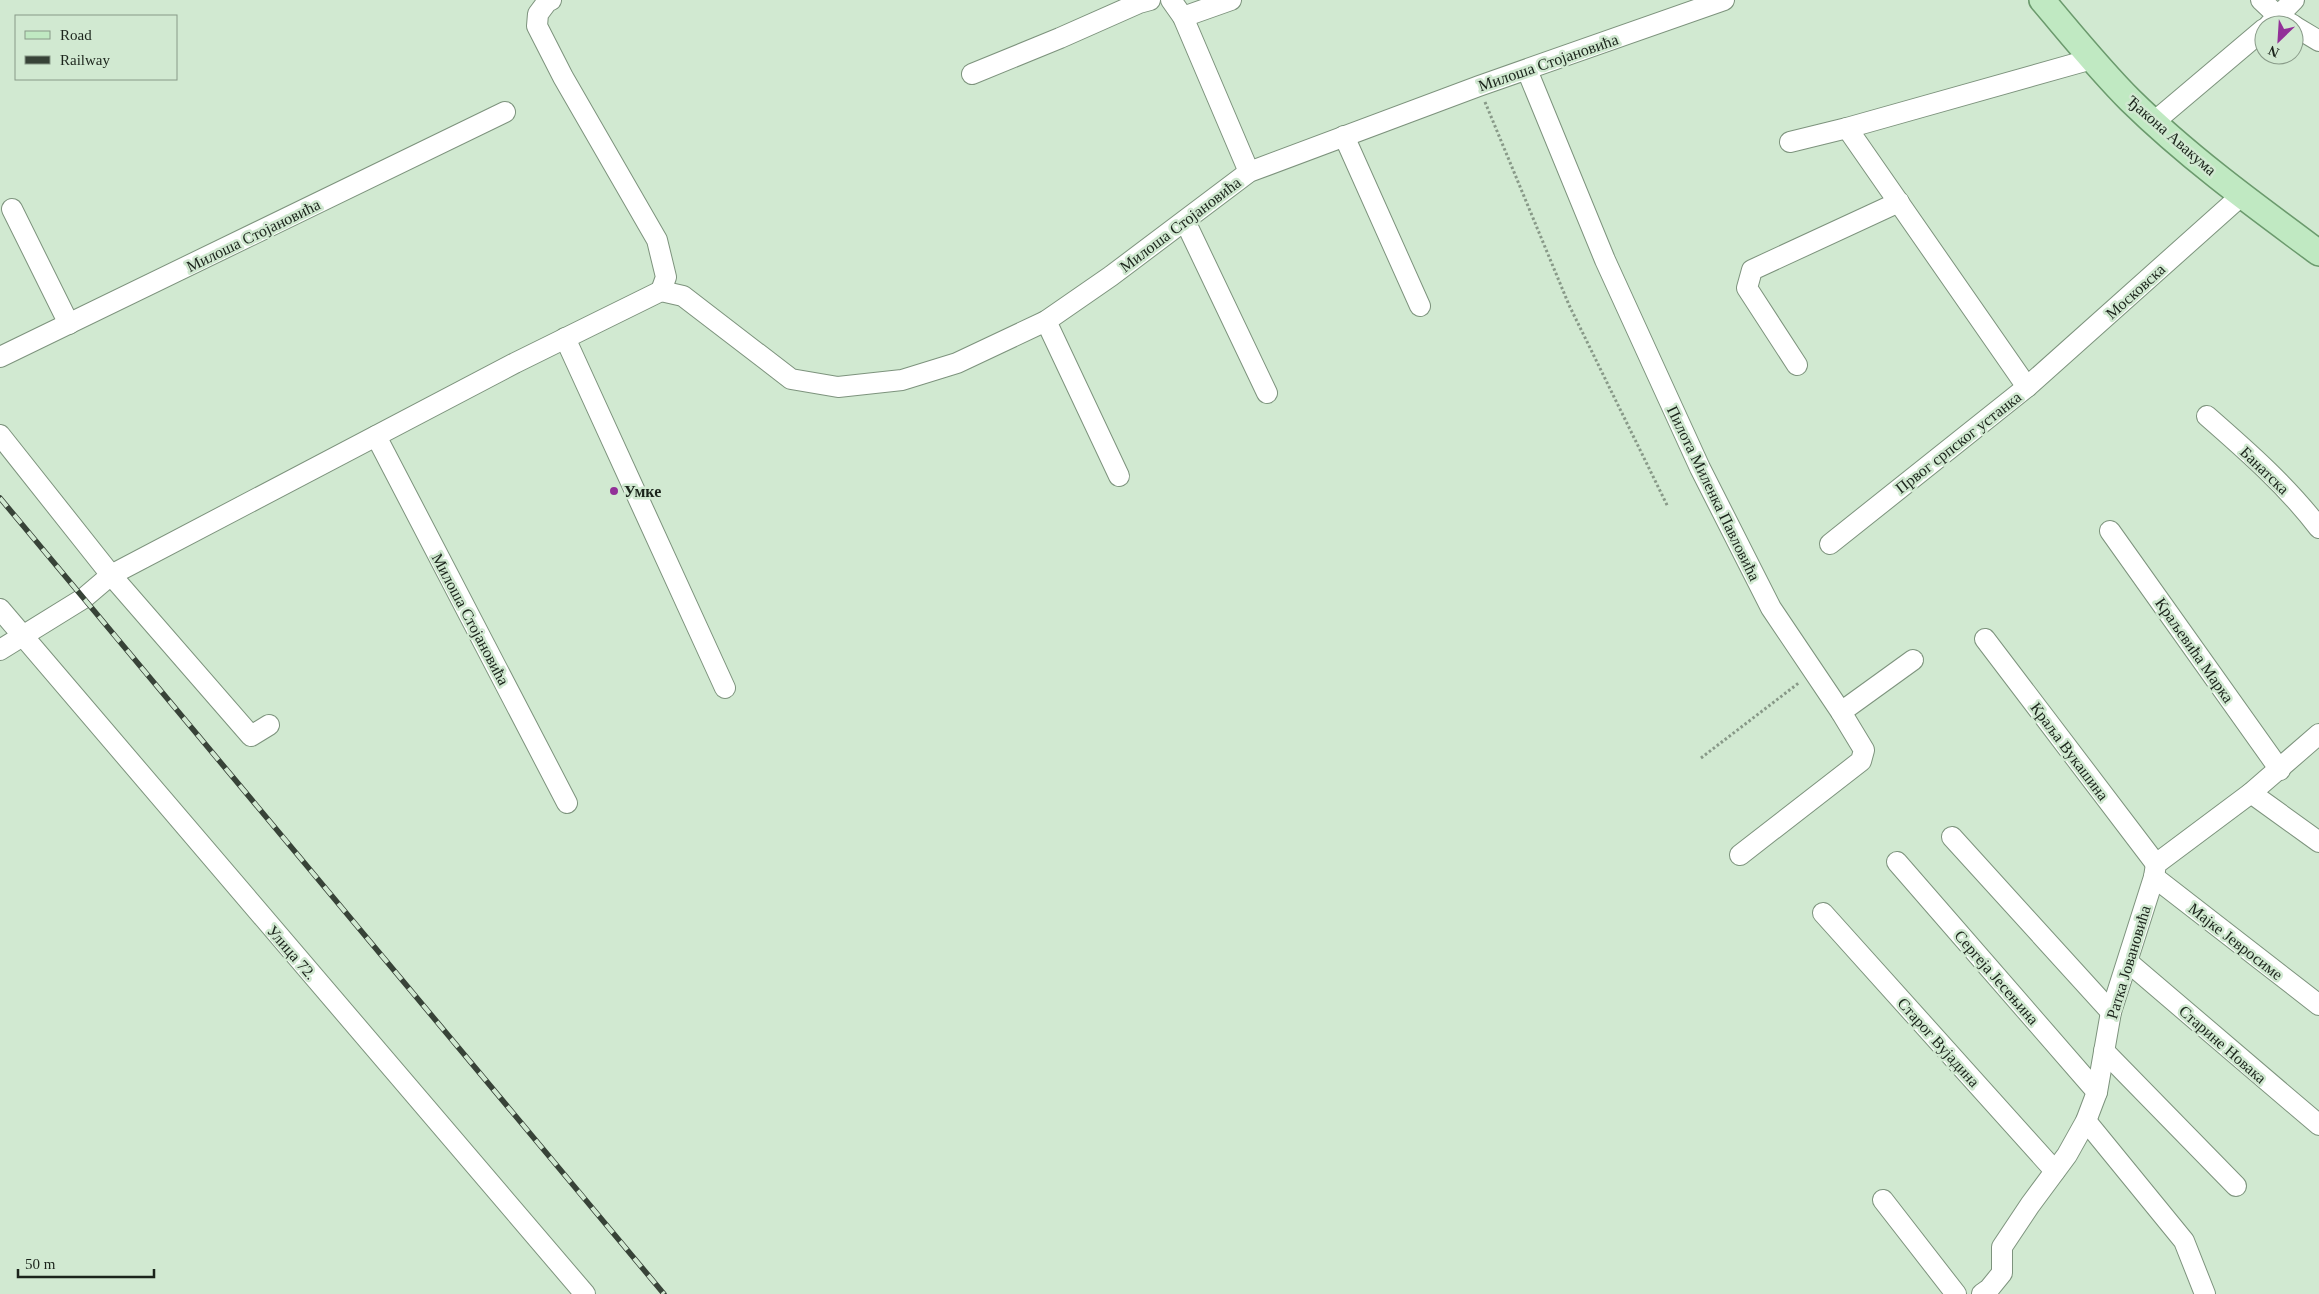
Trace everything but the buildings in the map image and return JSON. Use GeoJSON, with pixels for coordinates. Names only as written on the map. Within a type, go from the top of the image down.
{"type":"FeatureCollection","features":[{"type":"Feature","properties":{"kind":"main road","name":"Ђакона Авакума"},"geometry":{"type":"LineString","coordinates":[[2042,0],[2092,59],[2154,122],[2242,195],[2319,253]]}},
{"type":"Feature","properties":{"kind":"street"},"geometry":{"type":"LineString","coordinates":[[0,650],[84,598],[111,575],[566,338],[661,292],[666,278],[658,240],[563,77],[537,26],[538,14],[547,2],[551,0]]}},
{"type":"Feature","properties":{"kind":"street"},"geometry":{"type":"LineString","coordinates":[[972,74],[1060,38],[1139,2],[1150,0]]}},
{"type":"Feature","properties":{"kind":"street"},"geometry":{"type":"LineString","coordinates":[[1171,0],[1183,17],[1249,172]]}},
{"type":"Feature","properties":{"kind":"street"},"geometry":{"type":"LineString","coordinates":[[1183,17],[1231,0]]}},
{"type":"Feature","properties":{"kind":"street","name":"Милоша Стојановића"},"geometry":{"type":"LineString","coordinates":[[661,292],[683,296],[791,379],[838,387],[902,380],[956,363],[1046,321],[1111,276],[1249,172],[1479,86],[1724,0]]}},
{"type":"Feature","properties":{"kind":"street"},"geometry":{"type":"LineString","coordinates":[[2261,0],[2273,15]]}},
{"type":"Feature","properties":{"kind":"street"},"geometry":{"type":"LineString","coordinates":[[2285,15],[2294,0]]}},
{"type":"Feature","properties":{"kind":"street"},"geometry":{"type":"LineString","coordinates":[[2304,34],[2319,41]]}},
{"type":"Feature","properties":{"kind":"street"},"geometry":{"type":"LineString","coordinates":[[2154,122],[2254,44]]}},
{"type":"Feature","properties":{"kind":"street"},"geometry":{"type":"LineString","coordinates":[[1790,142],[1847,128],[2092,59]]}},
{"type":"Feature","properties":{"kind":"street","name":"Пилота Миленка Павловића"},"geometry":{"type":"LineString","coordinates":[[1526,70],[1605,260],[1700,468],[1771,608],[1842,712],[1864,750],[1861,761],[1740,855]]}},
{"type":"Feature","properties":{"kind":"street","name":"Милоша Стојановића"},"geometry":{"type":"LineString","coordinates":[[0,357],[505,112]]}},
{"type":"Feature","properties":{"kind":"street","name":"Првог српског устанка"},"geometry":{"type":"LineString","coordinates":[[1830,544],[2027,386],[1847,128]]}},
{"type":"Feature","properties":{"kind":"street"},"geometry":{"type":"LineString","coordinates":[[1344,136],[1420,306]]}},
{"type":"Feature","properties":{"kind":"street","name":"Московска"},"geometry":{"type":"LineString","coordinates":[[2027,386],[2242,195]]}},
{"type":"Feature","properties":{"kind":"street"},"geometry":{"type":"LineString","coordinates":[[1797,365],[1747,288],[1752,270],[1898,202]]}},
{"type":"Feature","properties":{"kind":"street"},"geometry":{"type":"LineString","coordinates":[[12,209],[69,324]]}},
{"type":"Feature","properties":{"kind":"street"},"geometry":{"type":"LineString","coordinates":[[1185,221],[1267,393]]}},
{"type":"Feature","properties":{"kind":"street"},"geometry":{"type":"LineString","coordinates":[[1046,321],[1119,476]]}},
{"type":"Feature","properties":{"kind":"street"},"geometry":{"type":"LineString","coordinates":[[566,338],[725,688]]}},
{"type":"Feature","properties":{"kind":"street","name":"Банатска"},"geometry":{"type":"LineString","coordinates":[[2207,416],[2296,500],[2319,528]]}},
{"type":"Feature","properties":{"kind":"street"},"geometry":{"type":"LineString","coordinates":[[0,435],[111,575],[251,736],[268,725]]}},
{"type":"Feature","properties":{"kind":"street","name":"Милоша Стојановића"},"geometry":{"type":"LineString","coordinates":[[376,436],[567,803]]}},
{"type":"Feature","properties":{"kind":"street","name":"Краљевића Марка"},"geometry":{"type":"LineString","coordinates":[[2110,531],[2280,770]]}},
{"type":"Feature","properties":{"kind":"street","name":"Улица 72."},"geometry":{"type":"LineString","coordinates":[[0,609],[586,1294]]}},
{"type":"Feature","properties":{"kind":"street","name":"Краља Вукашина"},"geometry":{"type":"LineString","coordinates":[[1985,639],[2155,870]]}},
{"type":"Feature","properties":{"kind":"street"},"geometry":{"type":"LineString","coordinates":[[1842,712],[1913,660]]}},
{"type":"Feature","properties":{"kind":"street"},"geometry":{"type":"LineString","coordinates":[[2155,870],[2280,770],[2319,734]]}},
{"type":"Feature","properties":{"kind":"street"},"geometry":{"type":"LineString","coordinates":[[2251,793],[2319,842]]}},
{"type":"Feature","properties":{"kind":"street"},"geometry":{"type":"LineString","coordinates":[[1952,837],[2110,1012]]}},
{"type":"Feature","properties":{"kind":"street","name":"Сергеја Јесењина"},"geometry":{"type":"LineString","coordinates":[[1897,862],[2097,1092]]}},
{"type":"Feature","properties":{"kind":"street","name":"Ратка Јовановића"},"geometry":{"type":"LineString","coordinates":[[1982,1294],[1989,1290],[2002,1273],[2002,1247],[2067,1155],[2086,1121],[2097,1092],[2110,1012],[2128,962],[2155,870]]}},
{"type":"Feature","properties":{"kind":"street","name":"Мајке Јевросиме"},"geometry":{"type":"LineString","coordinates":[[2155,870],[2319,1005]]}},
{"type":"Feature","properties":{"kind":"street","name":"Старог Вујадина"},"geometry":{"type":"LineString","coordinates":[[1823,913],[2055,1171]]}},
{"type":"Feature","properties":{"kind":"street","name":"Старине Новака"},"geometry":{"type":"LineString","coordinates":[[2128,962],[2319,1125]]}},
{"type":"Feature","properties":{"kind":"street"},"geometry":{"type":"LineString","coordinates":[[2104,1052],[2236,1186]]}},
{"type":"Feature","properties":{"kind":"street"},"geometry":{"type":"LineString","coordinates":[[2086,1121],[2184,1241],[2205,1294]]}},
{"type":"Feature","properties":{"kind":"street"},"geometry":{"type":"LineString","coordinates":[[1883,1200],[1956,1294]]}},
{"type":"Feature","properties":{"kind":"path"},"geometry":{"type":"LineString","coordinates":[[1479,86],[1569,305],[1668,507]]}},
{"type":"Feature","properties":{"kind":"path"},"geometry":{"type":"LineString","coordinates":[[1701,758],[1813,672]]}},
{"type":"Feature","properties":{"kind":"railway"},"geometry":{"type":"LineString","coordinates":[[0,498],[664,1294]]}},
{"type":"Feature","properties":{"kind":"place","name":"Умке"},"geometry":{"type":"Point","coordinates":[614,491]}}]}
